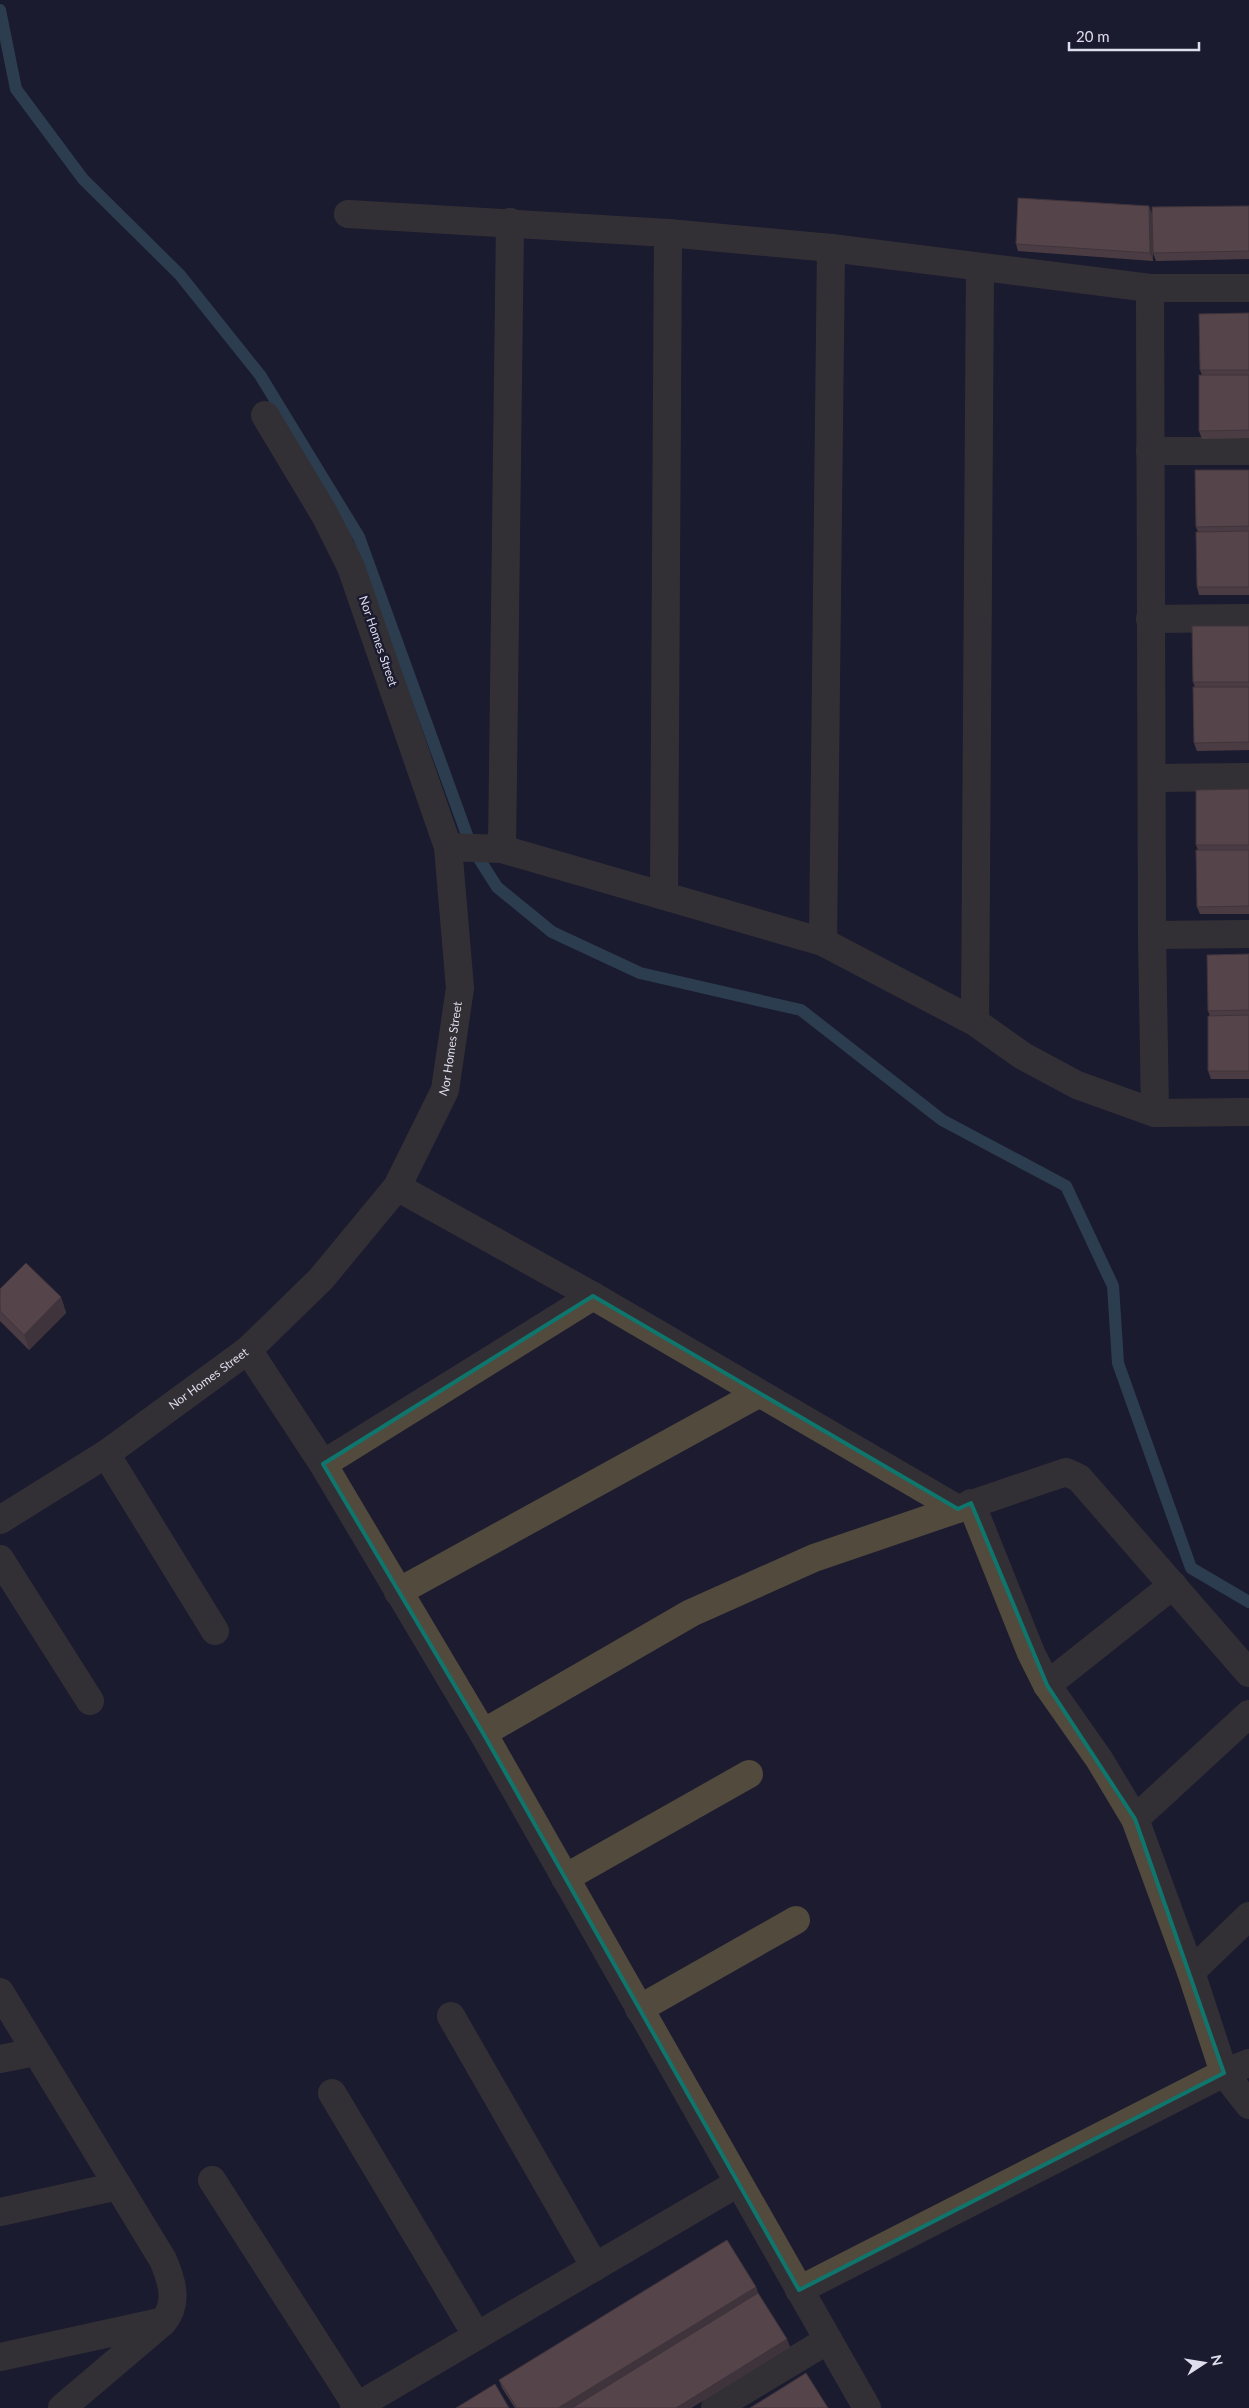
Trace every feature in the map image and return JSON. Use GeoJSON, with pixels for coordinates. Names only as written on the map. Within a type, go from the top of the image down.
{"type":"FeatureCollection","features":[{"type":"Feature","properties":{"kind":"street"},"geometry":{"type":"LineString","coordinates":[[348,214],[510,222],[668,233],[831,248],[1150,288],[1249,288]]}},
{"type":"Feature","properties":{"kind":"street"},"geometry":{"type":"LineString","coordinates":[[502,849],[510,222]]}},
{"type":"Feature","properties":{"kind":"street"},"geometry":{"type":"LineString","coordinates":[[664,895],[668,233]]}},
{"type":"Feature","properties":{"kind":"street"},"geometry":{"type":"LineString","coordinates":[[823,942],[831,248]]}},
{"type":"Feature","properties":{"kind":"street"},"geometry":{"type":"LineString","coordinates":[[975,1022],[980,266]]}},
{"type":"Feature","properties":{"kind":"street"},"geometry":{"type":"LineString","coordinates":[[1150,288],[1150,619],[1155,1113]]}},
{"type":"Feature","properties":{"kind":"street","name":"Nor Homes Street"},"geometry":{"type":"LineString","coordinates":[[0,1520],[106,1454],[248,1350],[321,1279],[397,1187],[445,1090],[460,988],[448,847],[352,567],[325,515],[265,415]]}},
{"type":"Feature","properties":{"kind":"street"},"geometry":{"type":"LineString","coordinates":[[1150,451],[1249,451]]}},
{"type":"Feature","properties":{"kind":"street"},"geometry":{"type":"LineString","coordinates":[[1150,619],[1249,618]]}},
{"type":"Feature","properties":{"kind":"street"},"geometry":{"type":"LineString","coordinates":[[1152,778],[1249,777]]}},
{"type":"Feature","properties":{"kind":"street"},"geometry":{"type":"LineString","coordinates":[[448,847],[502,849],[823,942],[975,1022],[1024,1056],[1077,1085],[1155,1113],[1249,1112]]}},
{"type":"Feature","properties":{"kind":"street"},"geometry":{"type":"LineString","coordinates":[[1152,935],[1249,934]]}},
{"type":"Feature","properties":{"kind":"street"},"geometry":{"type":"LineString","coordinates":[[397,1187],[593,1296],[758,1394],[964,1506],[1030,1653],[1047,1685],[1098,1758],[1135,1819],[1191,1972],[1224,2074],[1249,2105]]}},
{"type":"Feature","properties":{"kind":"street"},"geometry":{"type":"LineString","coordinates":[[323,1464],[593,1296]]}},
{"type":"Feature","properties":{"kind":"street"},"geometry":{"type":"LineString","coordinates":[[248,1350],[323,1464],[482,1733],[867,2408]]}},
{"type":"Feature","properties":{"kind":"street"},"geometry":{"type":"LineString","coordinates":[[398,1592],[758,1394]]}},
{"type":"Feature","properties":{"kind":"street"},"geometry":{"type":"LineString","coordinates":[[106,1454],[215,1631]]}},
{"type":"Feature","properties":{"kind":"street"},"geometry":{"type":"LineString","coordinates":[[482,1733],[691,1613],[814,1558],[1066,1472],[1073,1474],[1249,1673]]}},
{"type":"Feature","properties":{"kind":"street"},"geometry":{"type":"LineString","coordinates":[[0,1559],[90,1701]]}},
{"type":"Feature","properties":{"kind":"street"},"geometry":{"type":"LineString","coordinates":[[1047,1685],[1172,1585]]}},
{"type":"Feature","properties":{"kind":"street"},"geometry":{"type":"LineString","coordinates":[[1135,1819],[1249,1714]]}},
{"type":"Feature","properties":{"kind":"street"},"geometry":{"type":"LineString","coordinates":[[565,1878],[749,1774]]}},
{"type":"Feature","properties":{"kind":"street"},"geometry":{"type":"LineString","coordinates":[[1191,1972],[1249,1916]]}},
{"type":"Feature","properties":{"kind":"street"},"geometry":{"type":"LineString","coordinates":[[639,2009],[796,1920]]}},
{"type":"Feature","properties":{"kind":"street"},"geometry":{"type":"LineString","coordinates":[[0,1992],[163,2260],[172,2286],[173,2308],[164,2322],[62,2408]]}},
{"type":"Feature","properties":{"kind":"street"},"geometry":{"type":"LineString","coordinates":[[451,2016],[595,2267]]}},
{"type":"Feature","properties":{"kind":"street"},"geometry":{"type":"LineString","coordinates":[[0,2059],[35,2052]]}},
{"type":"Feature","properties":{"kind":"street"},"geometry":{"type":"LineString","coordinates":[[799,2290],[1249,2063]]}},
{"type":"Feature","properties":{"kind":"street"},"geometry":{"type":"LineString","coordinates":[[332,2093],[477,2336]]}},
{"type":"Feature","properties":{"kind":"street"},"geometry":{"type":"LineString","coordinates":[[212,2180],[355,2407],[738,2183]]}},
{"type":"Feature","properties":{"kind":"street"},"geometry":{"type":"LineString","coordinates":[[0,2212],[118,2186]]}},
{"type":"Feature","properties":{"kind":"street"},"geometry":{"type":"LineString","coordinates":[[0,2357],[164,2322]]}},
{"type":"Feature","properties":{"kind":"street"},"geometry":{"type":"LineString","coordinates":[[715,2408],[828,2340]]}},
{"type":"Feature","properties":{"kind":"highlighted area"},"geometry":{"type":"Polygon","coordinates":[[[593,1296],[958,1509],[971,1503],[1047,1685],[1135,1819],[1224,2073],[799,2290],[483,1733],[323,1464],[593,1296]]]}},
{"type":"Feature","properties":{"kind":"building"},"geometry":{"type":"Polygon","coordinates":[[[1018,198],[1149,206],[1150,253],[1016,244],[1018,198]]]}},
{"type":"Feature","properties":{"kind":"building"},"geometry":{"type":"Polygon","coordinates":[[[1249,206],[1249,251],[1153,253],[1152,207],[1249,206]]]}},
{"type":"Feature","properties":{"kind":"building"},"geometry":{"type":"Polygon","coordinates":[[[1249,313],[1249,370],[1200,370],[1199,314],[1249,313]]]}},
{"type":"Feature","properties":{"kind":"building"},"geometry":{"type":"Polygon","coordinates":[[[1199,375],[1249,375],[1249,430],[1199,431],[1199,375]]]}},
{"type":"Feature","properties":{"kind":"building"},"geometry":{"type":"Polygon","coordinates":[[[1195,470],[1249,470],[1249,526],[1196,527],[1195,470]]]}},
{"type":"Feature","properties":{"kind":"building"},"geometry":{"type":"Polygon","coordinates":[[[1249,531],[1249,587],[1197,587],[1196,532],[1249,531]]]}},
{"type":"Feature","properties":{"kind":"building"},"geometry":{"type":"Polygon","coordinates":[[[1192,626],[1249,626],[1249,682],[1193,682],[1192,626]]]}},
{"type":"Feature","properties":{"kind":"building"},"geometry":{"type":"Polygon","coordinates":[[[1193,687],[1249,687],[1249,742],[1194,743],[1193,687]]]}},
{"type":"Feature","properties":{"kind":"building"},"geometry":{"type":"Polygon","coordinates":[[[1249,789],[1249,845],[1196,845],[1196,790],[1249,789]]]}},
{"type":"Feature","properties":{"kind":"building"},"geometry":{"type":"Polygon","coordinates":[[[1196,850],[1249,850],[1249,906],[1197,907],[1196,850]]]}},
{"type":"Feature","properties":{"kind":"building"},"geometry":{"type":"Polygon","coordinates":[[[1249,954],[1249,1010],[1208,1011],[1207,955],[1249,954]]]}},
{"type":"Feature","properties":{"kind":"building"},"geometry":{"type":"Polygon","coordinates":[[[1249,1015],[1249,1071],[1208,1071],[1208,1016],[1249,1015]]]}},
{"type":"Feature","properties":{"kind":"building"},"geometry":{"type":"Polygon","coordinates":[[[26,1263],[61,1297],[24,1335],[0,1311],[0,1289],[26,1263]]]}},
{"type":"Feature","properties":{"kind":"building"},"geometry":{"type":"Polygon","coordinates":[[[727,2240],[756,2287],[558,2408],[517,2408],[499,2380],[727,2240]]]}},
{"type":"Feature","properties":{"kind":"building"},"geometry":{"type":"Polygon","coordinates":[[[758,2293],[787,2339],[676,2408],[572,2408],[758,2293]]]}},
{"type":"Feature","properties":{"kind":"building"},"geometry":{"type":"Polygon","coordinates":[[[806,2373],[828,2408],[750,2408],[806,2373]]]}},
{"type":"Feature","properties":{"kind":"building"},"geometry":{"type":"Polygon","coordinates":[[[495,2384],[509,2408],[456,2408],[495,2384]]]}},
{"type":"Feature","properties":{"kind":"waterway"},"geometry":{"type":"LineString","coordinates":[[0,10],[16,89],[83,179],[180,275],[260,375],[359,537],[471,846],[497,887],[552,932],[640,973],[801,1010],[942,1120],[1066,1186],[1113,1286],[1118,1363],[1191,1568],[1249,1602]]}}]}
